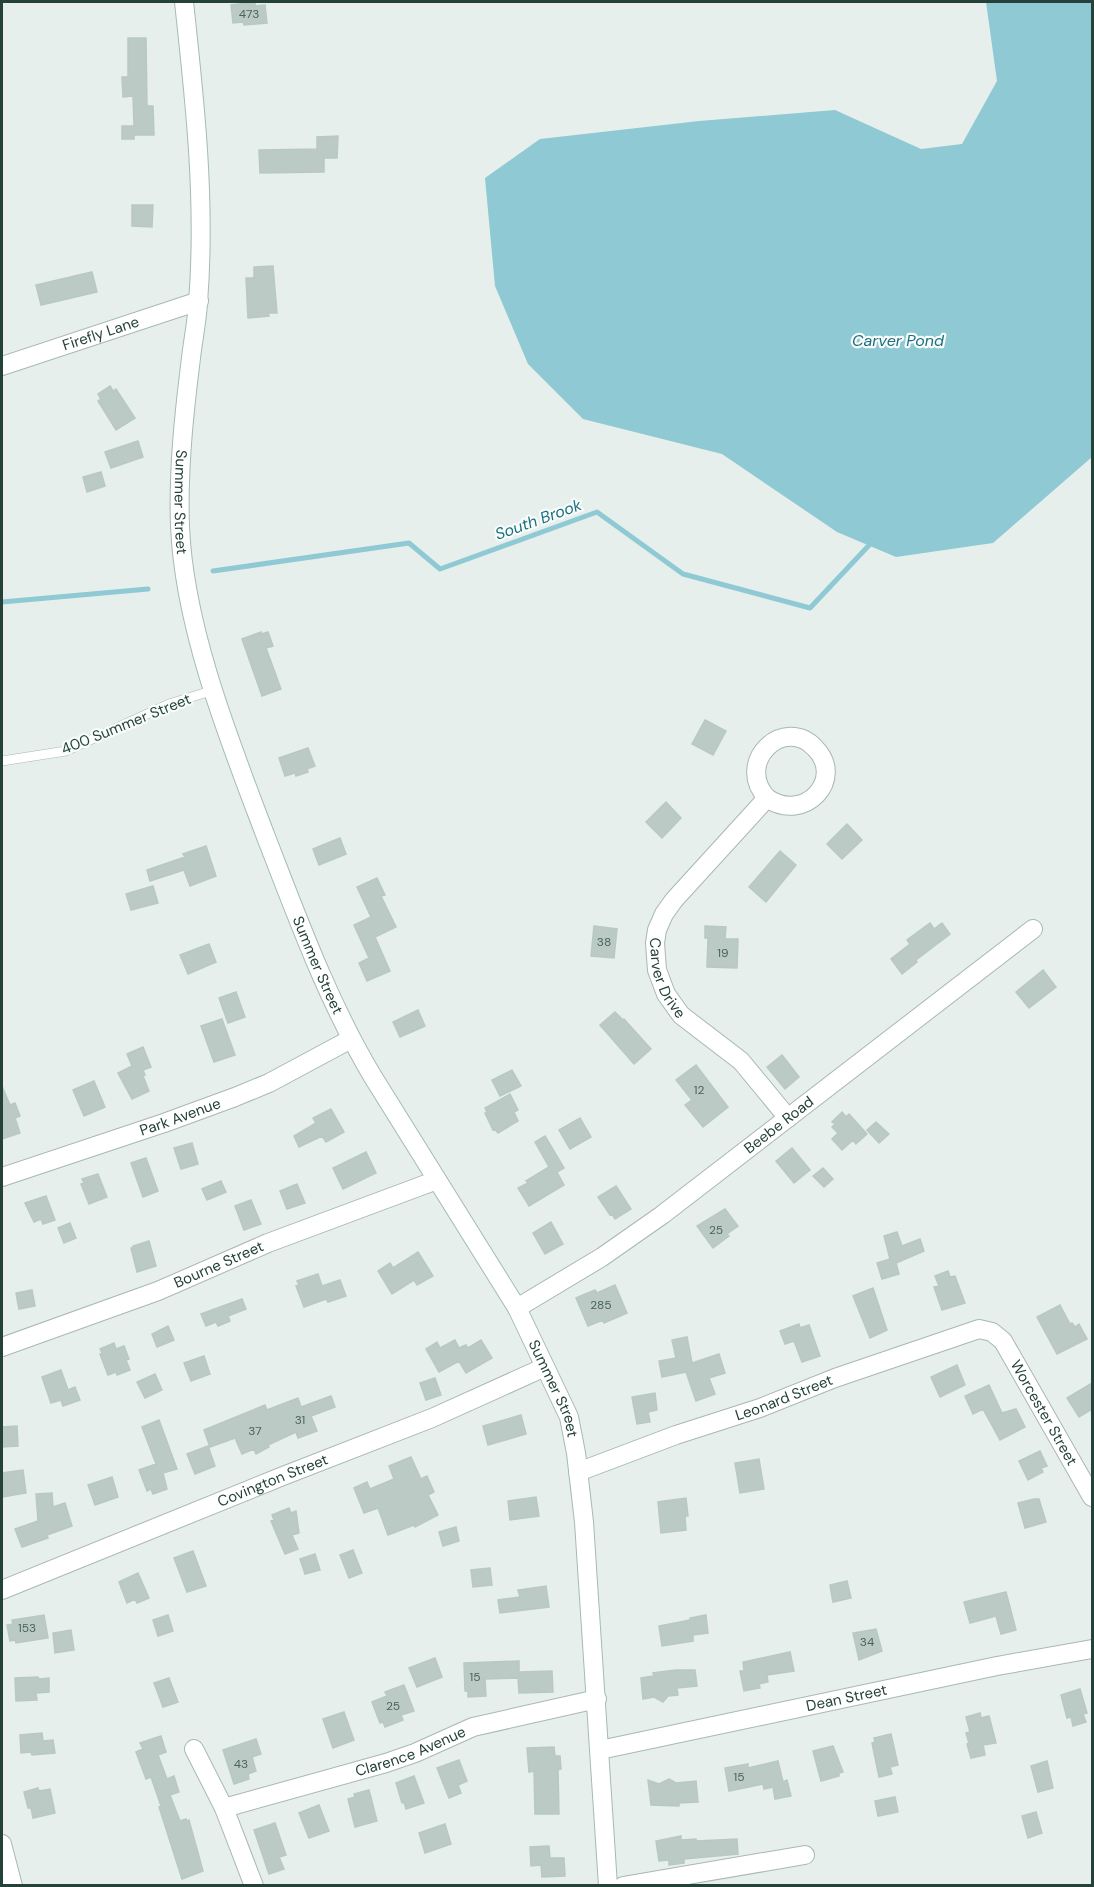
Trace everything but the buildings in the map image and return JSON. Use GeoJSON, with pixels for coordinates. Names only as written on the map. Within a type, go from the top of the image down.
{"type":"FeatureCollection","features":[{"type":"Feature","properties":{"kind":"street","name":"Summer Street"},"geometry":{"type":"LineString","coordinates":[[184,2],[196,110],[201,189],[198,301],[182,446],[180,527],[186,577],[201,644],[232,747],[331,996],[351,1039],[517,1308],[568,1417],[584,1522],[608,1886]]}},
{"type":"Feature","properties":{"kind":"street","name":"Firefly Lane"},"geometry":{"type":"LineString","coordinates":[[2,366],[198,301]]}},
{"type":"Feature","properties":{"kind":"street","name":"Carver Drive"},"geometry":{"type":"LineString","coordinates":[[767,798],[674,900],[664,914],[657,930],[655,957],[666,994],[681,1015],[741,1061],[788,1118]]}},
{"type":"Feature","properties":{"kind":"street","name":"Beebe Road"},"geometry":{"type":"LineString","coordinates":[[517,1308],[633,1236],[1033,929]]}},
{"type":"Feature","properties":{"kind":"street","name":"Park Avenue"},"geometry":{"type":"LineString","coordinates":[[2,1177],[235,1097],[288,1073],[351,1039]]}},
{"type":"Feature","properties":{"kind":"street","name":"Bourne Street"},"geometry":{"type":"LineString","coordinates":[[2,1347],[158,1291],[268,1243],[437,1180]]}},
{"type":"Feature","properties":{"kind":"street","name":"Leonard Street"},"geometry":{"type":"LineString","coordinates":[[578,1472],[971,1330],[990,1331]]}},
{"type":"Feature","properties":{"kind":"street","name":"Worcester Street"},"geometry":{"type":"LineString","coordinates":[[990,1331],[1003,1341],[1057,1431],[1092,1497]]}},
{"type":"Feature","properties":{"kind":"street","name":"Covington Street"},"geometry":{"type":"LineString","coordinates":[[2,1590],[432,1418],[544,1367]]}},
{"type":"Feature","properties":{"kind":"street","name":"Dean Street"},"geometry":{"type":"LineString","coordinates":[[600,1750],[986,1668],[1092,1649]]}},
{"type":"Feature","properties":{"kind":"street","name":"Clarence Avenue"},"geometry":{"type":"LineString","coordinates":[[224,1808],[386,1763],[415,1753],[473,1726],[597,1699]]}},
{"type":"Feature","properties":{"kind":"street"},"geometry":{"type":"LineString","coordinates":[[194,1749],[224,1808],[254,1886]]}},
{"type":"Feature","properties":{"kind":"street"},"geometry":{"type":"LineString","coordinates":[[2,1844],[14,1886]]}},
{"type":"Feature","properties":{"kind":"street"},"geometry":{"type":"LineString","coordinates":[[623,1886],[805,1855]]}},
{"type":"Feature","properties":{"kind":"lane","name":"400 Summer Street"},"geometry":{"type":"LineString","coordinates":[[2,761],[66,751],[169,705],[214,690]]}},
{"type":"Feature","properties":{"kind":"water","name":"Carver Pond"},"geometry":{"type":"Polygon","coordinates":[[[986,2],[1092,2],[1092,457],[993,543],[896,557],[837,532],[722,454],[583,419],[528,364],[495,286],[485,178],[540,139],[699,121],[835,110],[921,149],[962,144],[997,81],[986,2]]]}},
{"type":"Feature","properties":{"kind":"waterway","name":"South Brook"},"geometry":{"type":"LineString","coordinates":[[213,571],[409,543],[440,569],[597,512],[683,574],[810,608],[873,541]]}},
{"type":"Feature","properties":{"kind":"waterway","name":"South Brook"},"geometry":{"type":"LineString","coordinates":[[2,602],[148,589]]}}]}
